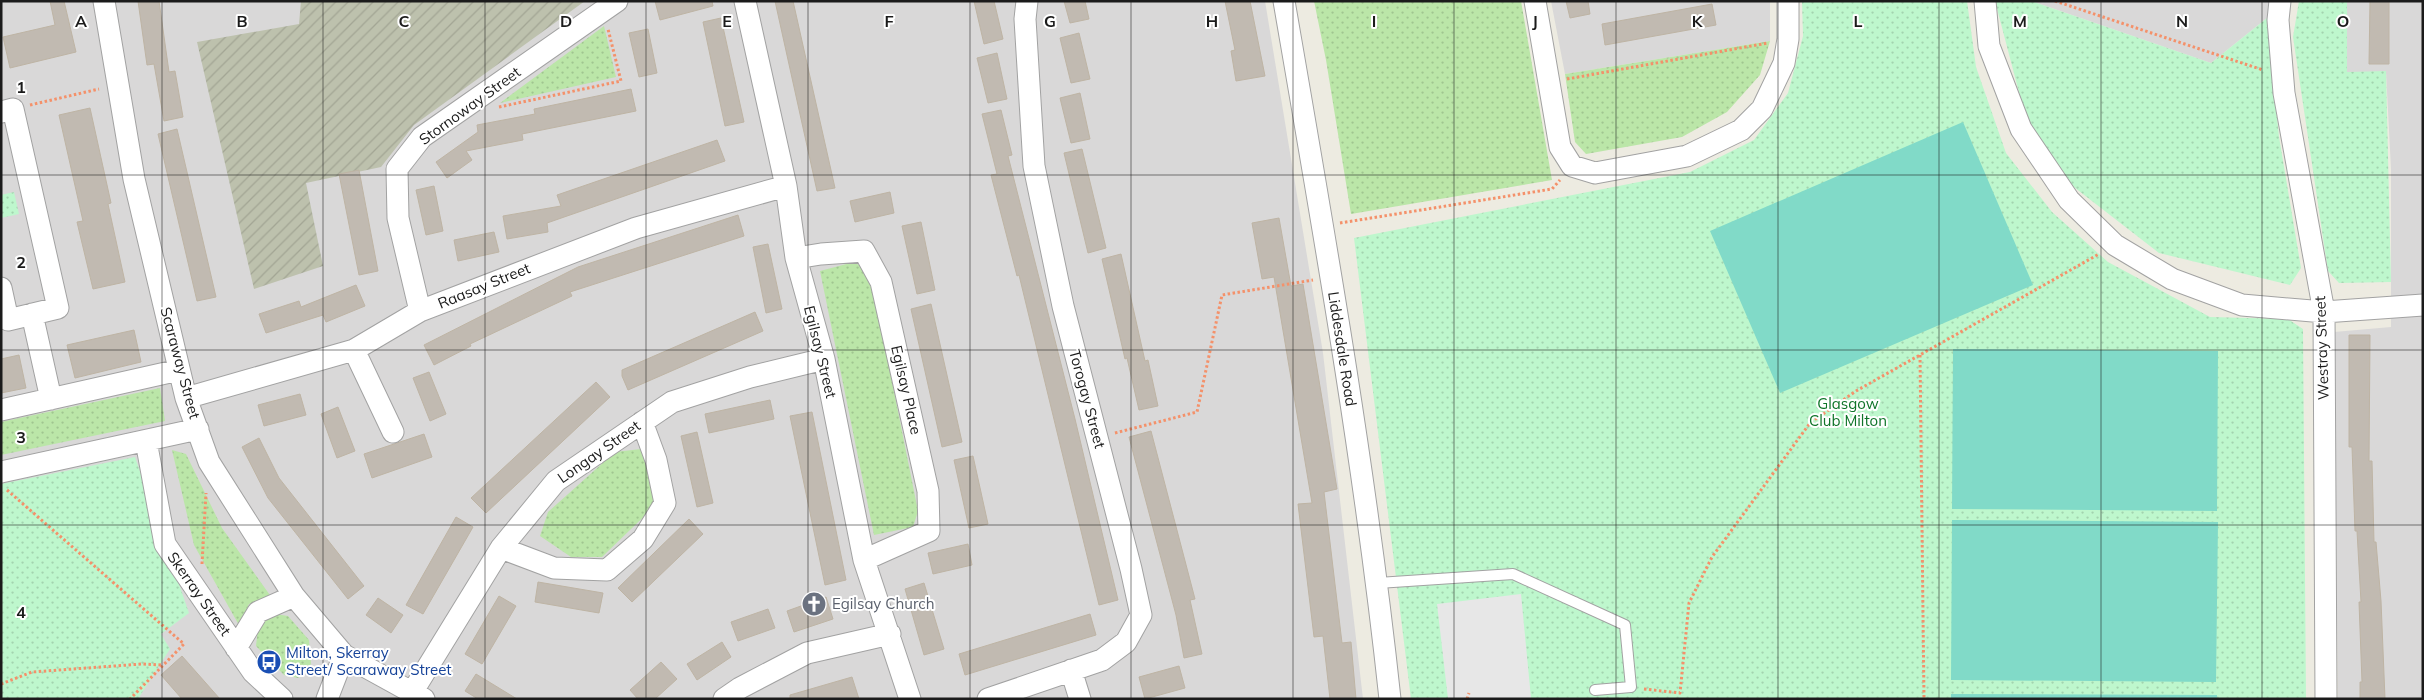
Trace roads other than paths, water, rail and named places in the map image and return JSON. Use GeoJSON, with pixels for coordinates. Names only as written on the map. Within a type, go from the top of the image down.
{"type":"FeatureCollection","features":[{"type":"Feature","properties":{"kind":"street","name":"Scaraway Street"},"geometry":{"type":"LineString","coordinates":[[104,1],[134,180],[186,398],[209,462],[294,596],[344,654],[419,695]]}},
{"type":"Feature","properties":{"kind":"street","name":"Egilsay Street"},"geometry":{"type":"LineString","coordinates":[[745,1],[786,186],[796,258],[824,359],[864,560],[910,699]]}},
{"type":"Feature","properties":{"kind":"street","name":"Torogay Street"},"geometry":{"type":"LineString","coordinates":[[988,699],[1102,660],[1126,642],[1141,615],[1131,569],[1063,306],[1034,166],[1026,19],[1027,1]]}},
{"type":"Feature","properties":{"kind":"street","name":"Liddesdale Road"},"geometry":{"type":"LineString","coordinates":[[1284,1],[1323,225],[1378,583],[1390,699]]}},
{"type":"Feature","properties":{"kind":"street"},"geometry":{"type":"LineString","coordinates":[[1535,1],[1560,147],[1572,166],[1595,173],[1687,156],[1741,130],[1762,109],[1784,63],[1788,39],[1788,1]]}},
{"type":"Feature","properties":{"kind":"street"},"geometry":{"type":"LineString","coordinates":[[1985,1],[1989,46],[2021,129],[2069,200],[2115,245],[2172,279],[2242,305],[2324,312],[2423,305]]}},
{"type":"Feature","properties":{"kind":"street","name":"Westray Street"},"geometry":{"type":"LineString","coordinates":[[2280,1],[2278,20],[2282,77],[2324,312],[2326,699]]}},
{"type":"Feature","properties":{"kind":"street","name":"Stornoway Street"},"geometry":{"type":"LineString","coordinates":[[420,311],[398,218],[397,169],[422,137],[610,6]]}},
{"type":"Feature","properties":{"kind":"street"},"geometry":{"type":"LineString","coordinates":[[1,288],[8,320],[58,308],[7,110]]}},
{"type":"Feature","properties":{"kind":"street","name":"Raasay Street"},"geometry":{"type":"LineString","coordinates":[[186,398],[354,350],[420,311],[636,228],[786,186]]}},
{"type":"Feature","properties":{"kind":"street","name":"Egilsay Place"},"geometry":{"type":"LineString","coordinates":[[796,258],[820,254],[864,251],[881,282],[928,491],[930,531],[864,560]]}},
{"type":"Feature","properties":{"kind":"street"},"geometry":{"type":"LineString","coordinates":[[32,314],[51,398]]}},
{"type":"Feature","properties":{"kind":"street"},"geometry":{"type":"LineString","coordinates":[[354,350],[393,432]]}},
{"type":"Feature","properties":{"kind":"street","name":"Longay Street"},"geometry":{"type":"LineString","coordinates":[[419,695],[501,548],[556,481],[672,402],[750,377],[824,359]]}},
{"type":"Feature","properties":{"kind":"street"},"geometry":{"type":"LineString","coordinates":[[1,410],[179,370]]}},
{"type":"Feature","properties":{"kind":"street"},"geometry":{"type":"LineString","coordinates":[[501,548],[554,568],[607,570],[643,539],[665,503],[656,460],[642,422]]}},
{"type":"Feature","properties":{"kind":"street"},"geometry":{"type":"LineString","coordinates":[[1,472],[198,430]]}},
{"type":"Feature","properties":{"kind":"street","name":"Skerray Street"},"geometry":{"type":"LineString","coordinates":[[146,441],[164,544],[253,672],[282,699]]}},
{"type":"Feature","properties":{"kind":"street"},"geometry":{"type":"LineString","coordinates":[[236,648],[258,612],[294,596]]}},
{"type":"Feature","properties":{"kind":"street"},"geometry":{"type":"LineString","coordinates":[[724,699],[740,688],[808,652],[890,634]]}},
{"type":"Feature","properties":{"kind":"street"},"geometry":{"type":"LineString","coordinates":[[327,699],[344,654]]}},
{"type":"Feature","properties":{"kind":"street"},"geometry":{"type":"LineString","coordinates":[[1071,670],[1080,699]]}},
{"type":"Feature","properties":{"kind":"lane"},"geometry":{"type":"LineString","coordinates":[[1378,583],[1513,574],[1625,625],[1631,687],[1594,690]]}},
{"type":"Feature","properties":{"kind":"place","name":"Egilsay Church"},"geometry":{"type":"Point","coordinates":[814,604]}},
{"type":"Feature","properties":{"kind":"place","name":"Milton, Skerray Street/ Scaraway Street"},"geometry":{"type":"Point","coordinates":[269,662]}},
{"type":"Feature","properties":{"kind":"park label","name":"Glasgow Club Milton"},"geometry":{"type":"Point","coordinates":[1848,412]}}]}
